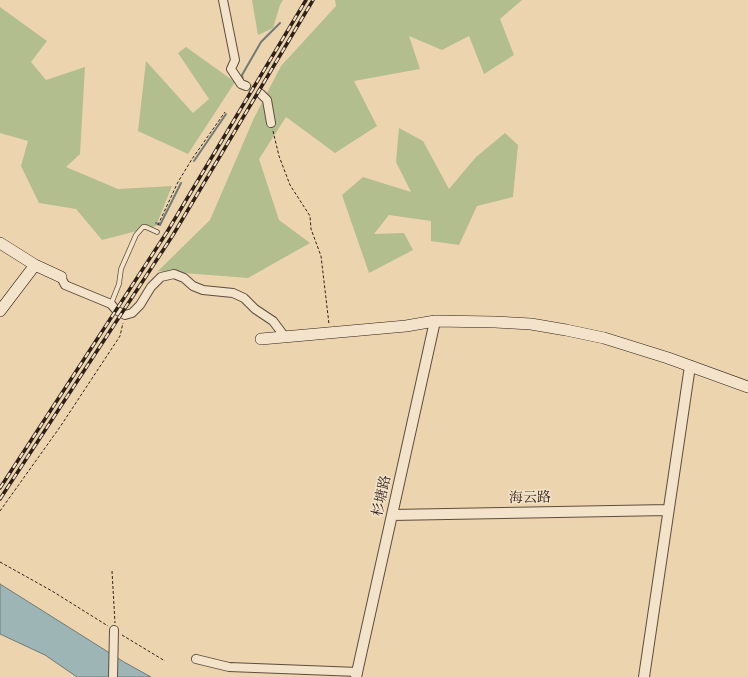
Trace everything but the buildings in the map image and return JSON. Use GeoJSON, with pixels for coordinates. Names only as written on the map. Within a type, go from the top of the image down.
{"type":"FeatureCollection","features":[{"type":"Feature","properties":{"kind":"main road"},"geometry":{"type":"LineString","coordinates":[[0,243],[35,264],[61,277]]}},
{"type":"Feature","properties":{"kind":"main road"},"geometry":{"type":"LineString","coordinates":[[0,311],[35,264]]}},
{"type":"Feature","properties":{"kind":"main road"},"geometry":{"type":"LineString","coordinates":[[261,339],[406,326],[435,321],[532,324],[610,340],[748,387]]}},
{"type":"Feature","properties":{"kind":"street"},"geometry":{"type":"LineString","coordinates":[[223,0],[235,60],[231,70],[241,84],[246,86]]}},
{"type":"Feature","properties":{"kind":"street"},"geometry":{"type":"LineString","coordinates":[[261,94],[267,100],[271,123]]}},
{"type":"Feature","properties":{"kind":"street"},"geometry":{"type":"LineString","coordinates":[[61,277],[65,285],[111,304],[116,310],[125,315],[132,313],[140,305],[151,287],[161,277],[174,274],[184,278],[193,286],[203,290],[233,293],[244,298],[255,309],[274,321],[285,337]]}},
{"type":"Feature","properties":{"kind":"street","name":"杉塘路"},"geometry":{"type":"LineString","coordinates":[[357,674],[435,321]]}},
{"type":"Feature","properties":{"kind":"street"},"geometry":{"type":"LineString","coordinates":[[644,677],[690,366]]}},
{"type":"Feature","properties":{"kind":"street","name":"海云路"},"geometry":{"type":"LineString","coordinates":[[392,515],[668,510]]}},
{"type":"Feature","properties":{"kind":"street"},"geometry":{"type":"LineString","coordinates":[[113,677],[114,630]]}},
{"type":"Feature","properties":{"kind":"street"},"geometry":{"type":"LineString","coordinates":[[196,659],[229,667],[357,674]]}},
{"type":"Feature","properties":{"kind":"lane"},"geometry":{"type":"LineString","coordinates":[[111,304],[119,284],[121,269],[126,262],[136,235],[143,227],[157,232]]}},
{"type":"Feature","properties":{"kind":"path"},"geometry":{"type":"LineString","coordinates":[[146,227],[148,222],[158,226],[178,182],[225,112]]}},
{"type":"Feature","properties":{"kind":"path"},"geometry":{"type":"LineString","coordinates":[[271,123],[279,156],[290,185],[310,216],[311,229],[321,256],[330,333]]}},
{"type":"Feature","properties":{"kind":"path"},"geometry":{"type":"LineString","coordinates":[[0,511],[60,427],[120,336],[125,315]]}},
{"type":"Feature","properties":{"kind":"path"},"geometry":{"type":"LineString","coordinates":[[0,562],[52,591],[165,662]]}},
{"type":"Feature","properties":{"kind":"path"},"geometry":{"type":"LineString","coordinates":[[112,571],[115,616],[114,630]]}},
{"type":"Feature","properties":{"kind":"green space"},"geometry":{"type":"Polygon","coordinates":[[[252,0],[283,0],[273,28],[258,35],[252,0]]]}},
{"type":"Feature","properties":{"kind":"green space"},"geometry":{"type":"Polygon","coordinates":[[[335,0],[522,0],[500,19],[514,55],[484,74],[469,36],[442,50],[409,36],[420,69],[354,81],[377,126],[335,153],[286,117],[259,159],[279,220],[310,243],[248,278],[158,271],[210,220],[254,118],[281,66],[336,6],[335,0]]]}},
{"type":"Feature","properties":{"kind":"green space"},"geometry":{"type":"Polygon","coordinates":[[[0,7],[47,41],[31,62],[46,80],[85,67],[80,154],[66,167],[118,189],[172,186],[156,226],[102,240],[76,209],[39,203],[21,166],[28,141],[0,133],[0,7]]]}},
{"type":"Feature","properties":{"kind":"green space"},"geometry":{"type":"Polygon","coordinates":[[[186,47],[235,82],[188,154],[138,131],[146,61],[193,113],[209,99],[178,53],[186,47]]]}},
{"type":"Feature","properties":{"kind":"green space"},"geometry":{"type":"Polygon","coordinates":[[[399,128],[423,141],[449,189],[476,157],[505,133],[518,145],[513,197],[477,206],[459,245],[431,241],[431,221],[389,215],[374,234],[404,233],[413,250],[369,273],[342,195],[363,177],[411,192],[396,162],[399,128]]]}},
{"type":"Feature","properties":{"kind":"water"},"geometry":{"type":"Polygon","coordinates":[[[0,584],[124,662],[151,677],[77,677],[45,655],[0,634],[0,584]]]}},
{"type":"Feature","properties":{"kind":"waterway"},"geometry":{"type":"LineString","coordinates":[[243,81],[242,75],[261,42],[280,23]]}},
{"type":"Feature","properties":{"kind":"waterway"},"geometry":{"type":"LineString","coordinates":[[194,161],[226,114]]}},
{"type":"Feature","properties":{"kind":"waterway"},"geometry":{"type":"LineString","coordinates":[[156,223],[160,225],[181,183]]}},
{"type":"Feature","properties":{"kind":"tunnel"},"geometry":{"type":"LineString","coordinates":[[246,86],[261,94]]}},
{"type":"Feature","properties":{"kind":"railway"},"geometry":{"type":"LineString","coordinates":[[0,488],[167,232],[306,0]]}},
{"type":"Feature","properties":{"kind":"railway"},"geometry":{"type":"LineString","coordinates":[[0,499],[173,235],[313,0]]}}]}
